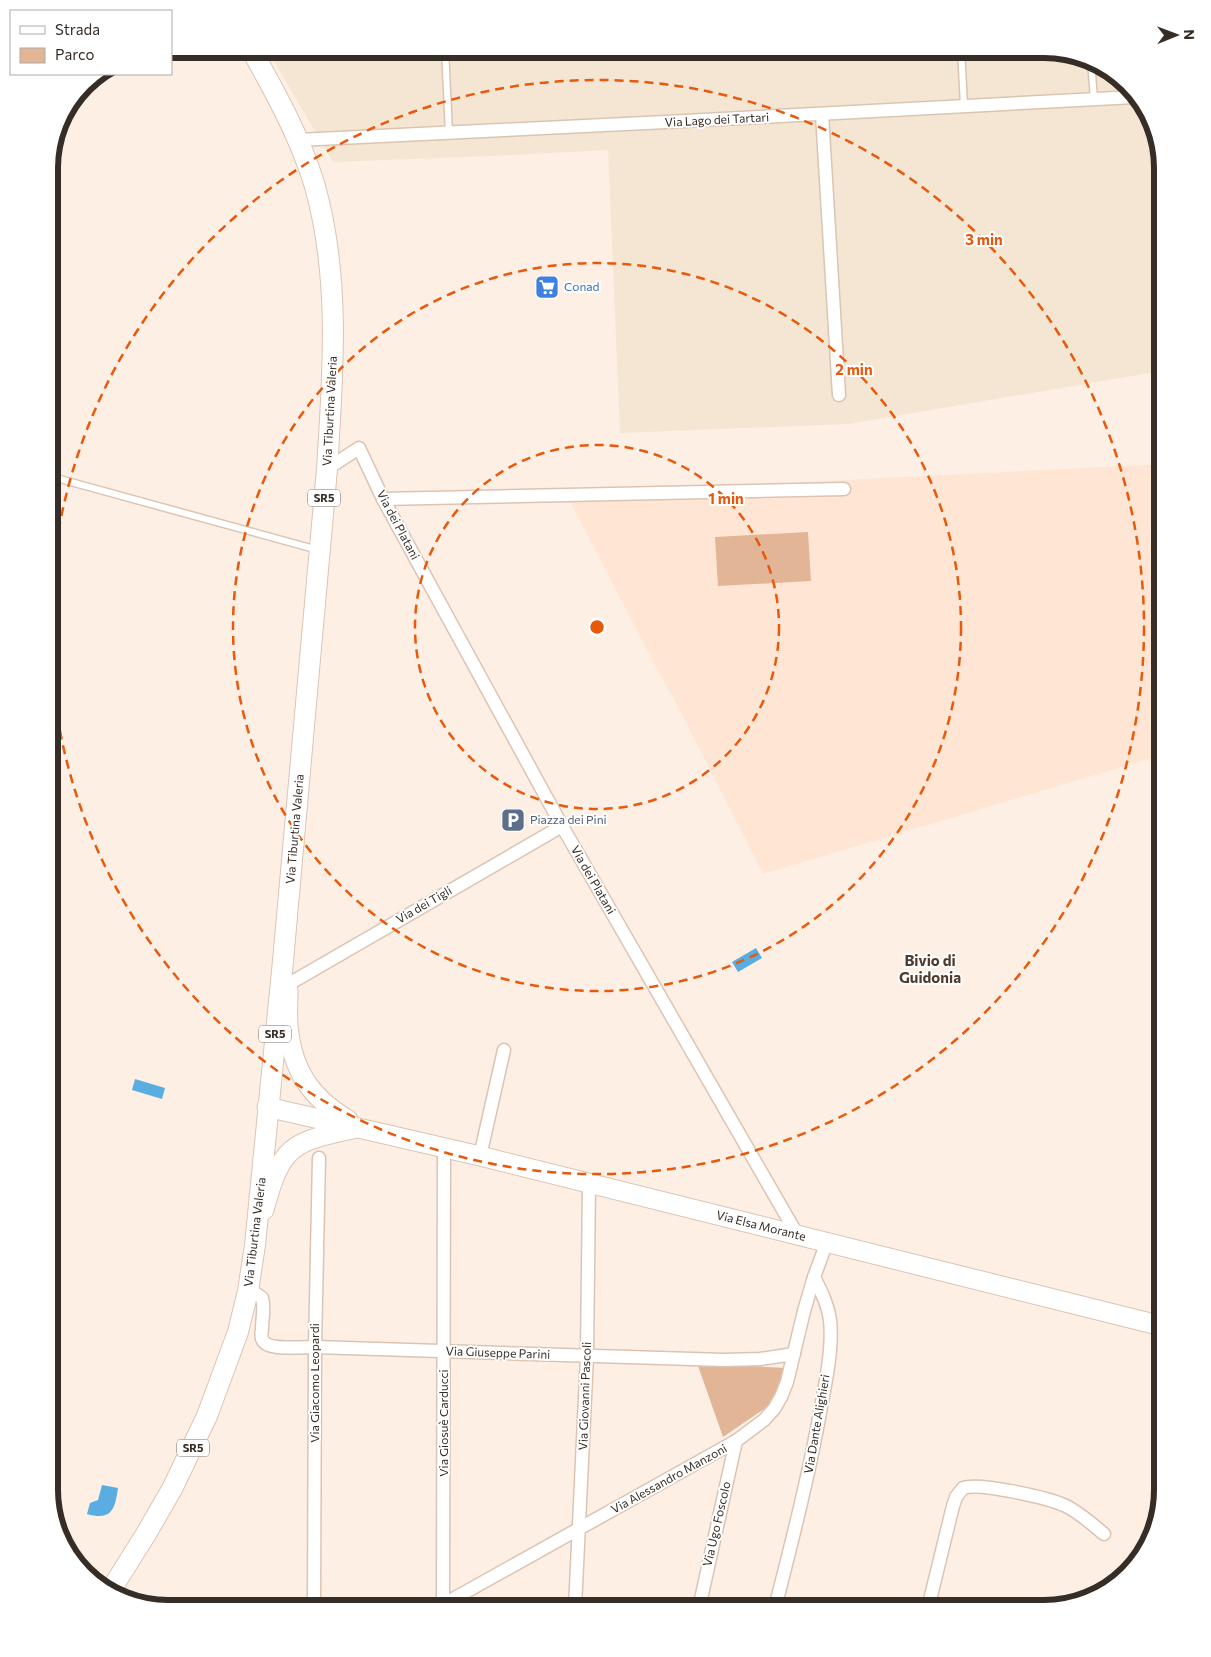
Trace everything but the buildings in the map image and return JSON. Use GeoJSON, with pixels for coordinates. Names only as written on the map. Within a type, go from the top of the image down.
{"type":"FeatureCollection","features":[{"type":"Feature","properties":{"kind":"main road","name":"Via Tiburtina Valeria"},"geometry":{"type":"LineString","coordinates":[[113,1585],[164,1503],[191,1452],[207,1416],[242,1319],[255,1245],[267,1106],[283,961],[327,469],[333,358],[333,309],[324,227],[314,183],[284,109],[256,58]]}},
{"type":"Feature","properties":{"kind":"street","name":"Via Lago dei Tartari"},"geometry":{"type":"LineString","coordinates":[[298,140],[1128,97]]}},
{"type":"Feature","properties":{"kind":"street"},"geometry":{"type":"LineString","coordinates":[[822,114],[839,395]]}},
{"type":"Feature","properties":{"kind":"street","name":"Via dei Platani"},"geometry":{"type":"LineString","coordinates":[[327,469],[359,448],[383,499],[562,826],[798,1236]]}},
{"type":"Feature","properties":{"kind":"street"},"geometry":{"type":"LineString","coordinates":[[383,499],[844,489]]}},
{"type":"Feature","properties":{"kind":"street","name":"Via dei Tigli"},"geometry":{"type":"LineString","coordinates":[[287,986],[562,826]]}},
{"type":"Feature","properties":{"kind":"street","name":"Via Elsa Morante"},"geometry":{"type":"LineString","coordinates":[[283,961],[287,986],[290,1039],[303,1076],[321,1102],[359,1128]]}},
{"type":"Feature","properties":{"kind":"street"},"geometry":{"type":"LineString","coordinates":[[480,1156],[504,1050]]}},
{"type":"Feature","properties":{"kind":"street","name":"Via Elsa Morante"},"geometry":{"type":"LineString","coordinates":[[267,1106],[480,1156],[1154,1324]]}},
{"type":"Feature","properties":{"kind":"street","name":"Via Elsa Morante"},"geometry":{"type":"LineString","coordinates":[[255,1245],[272,1182],[280,1164],[286,1157],[297,1146],[309,1140],[323,1135],[359,1128]]}},
{"type":"Feature","properties":{"kind":"street","name":"Via Giosuè Carducci"},"geometry":{"type":"LineString","coordinates":[[441,1599],[444,1148]]}},
{"type":"Feature","properties":{"kind":"street","name":"Via Giacomo Leopardi"},"geometry":{"type":"LineString","coordinates":[[314,1599],[315,1347],[319,1158]]}},
{"type":"Feature","properties":{"kind":"street","name":"Via Giovanni Pascoli"},"geometry":{"type":"LineString","coordinates":[[575,1599],[587,1356],[589,1184]]}},
{"type":"Feature","properties":{"kind":"street"},"geometry":{"type":"LineString","coordinates":[[814,1277],[827,1242]]}},
{"type":"Feature","properties":{"kind":"street","name":"Via Alessandro Manzoni"},"geometry":{"type":"LineString","coordinates":[[455,1599],[736,1441],[764,1420],[774,1409],[784,1390],[814,1277]]}},
{"type":"Feature","properties":{"kind":"street","name":"Via Dante Alighieri"},"geometry":{"type":"LineString","coordinates":[[778,1600],[809,1472],[830,1346],[831,1327],[829,1313],[814,1277]]}},
{"type":"Feature","properties":{"kind":"street","name":"Via Giuseppe Parini"},"geometry":{"type":"LineString","coordinates":[[248,1291],[256,1293],[262,1298],[264,1313],[262,1334],[264,1342],[267,1345],[276,1347],[724,1360],[768,1359],[794,1354]]}},
{"type":"Feature","properties":{"kind":"street","name":"Via Ugo Foscolo"},"geometry":{"type":"LineString","coordinates":[[701,1600],[736,1441]]}},
{"type":"Feature","properties":{"kind":"street"},"geometry":{"type":"LineString","coordinates":[[930,1600],[952,1506],[962,1488],[978,1486],[1055,1502],[1082,1516],[1104,1534]]}},
{"type":"Feature","properties":{"kind":"lane"},"geometry":{"type":"LineString","coordinates":[[445,58],[449,133]]}},
{"type":"Feature","properties":{"kind":"lane"},"geometry":{"type":"LineString","coordinates":[[961,58],[964,106]]}},
{"type":"Feature","properties":{"kind":"lane"},"geometry":{"type":"LineString","coordinates":[[1092,69],[1094,99]]}},
{"type":"Feature","properties":{"kind":"lane"},"geometry":{"type":"LineString","coordinates":[[58,478],[319,550]]}},
{"type":"Feature","properties":{"kind":"shaded area"},"geometry":{"type":"Polygon","coordinates":[[[272,58],[1051,58],[1079,63],[1111,80],[1131,100],[1139,112],[1150,139],[1154,167],[1154,372],[848,424],[620,433],[608,150],[333,162],[272,58]]]}},
{"type":"Feature","properties":{"kind":"shaded area"},"geometry":{"type":"Polygon","coordinates":[[[1154,464],[1154,757],[763,874],[566,494],[1154,464]]]}},
{"type":"Feature","properties":{"kind":"green space"},"geometry":{"type":"Polygon","coordinates":[[[808,532],[811,581],[718,586],[715,537],[808,532]]]}},
{"type":"Feature","properties":{"kind":"green space"},"geometry":{"type":"Polygon","coordinates":[[[697,1363],[786,1368],[779,1389],[770,1405],[723,1437],[697,1363]]]}},
{"type":"Feature","properties":{"kind":"water"},"geometry":{"type":"Polygon","coordinates":[[[756,948],[762,958],[738,972],[732,962],[756,948]]]}},
{"type":"Feature","properties":{"kind":"water"},"geometry":{"type":"Polygon","coordinates":[[[135,1079],[165,1088],[162,1099],[132,1090],[135,1079]]]}},
{"type":"Feature","properties":{"kind":"water"},"geometry":{"type":"Polygon","coordinates":[[[102,1485],[118,1488],[111,1512],[102,1516],[87,1514],[90,1503],[98,1500],[102,1485]]]}},
{"type":"Feature","properties":{"kind":"place","name":"Conad"},"geometry":{"type":"Point","coordinates":[547,287]}},
{"type":"Feature","properties":{"kind":"place","name":"Piazza dei Pini"},"geometry":{"type":"Point","coordinates":[513,820]}},
{"type":"Feature","properties":{"kind":"district","name":"Bivio di Guidonia"},"geometry":{"type":"Point","coordinates":[930,970]}}]}
